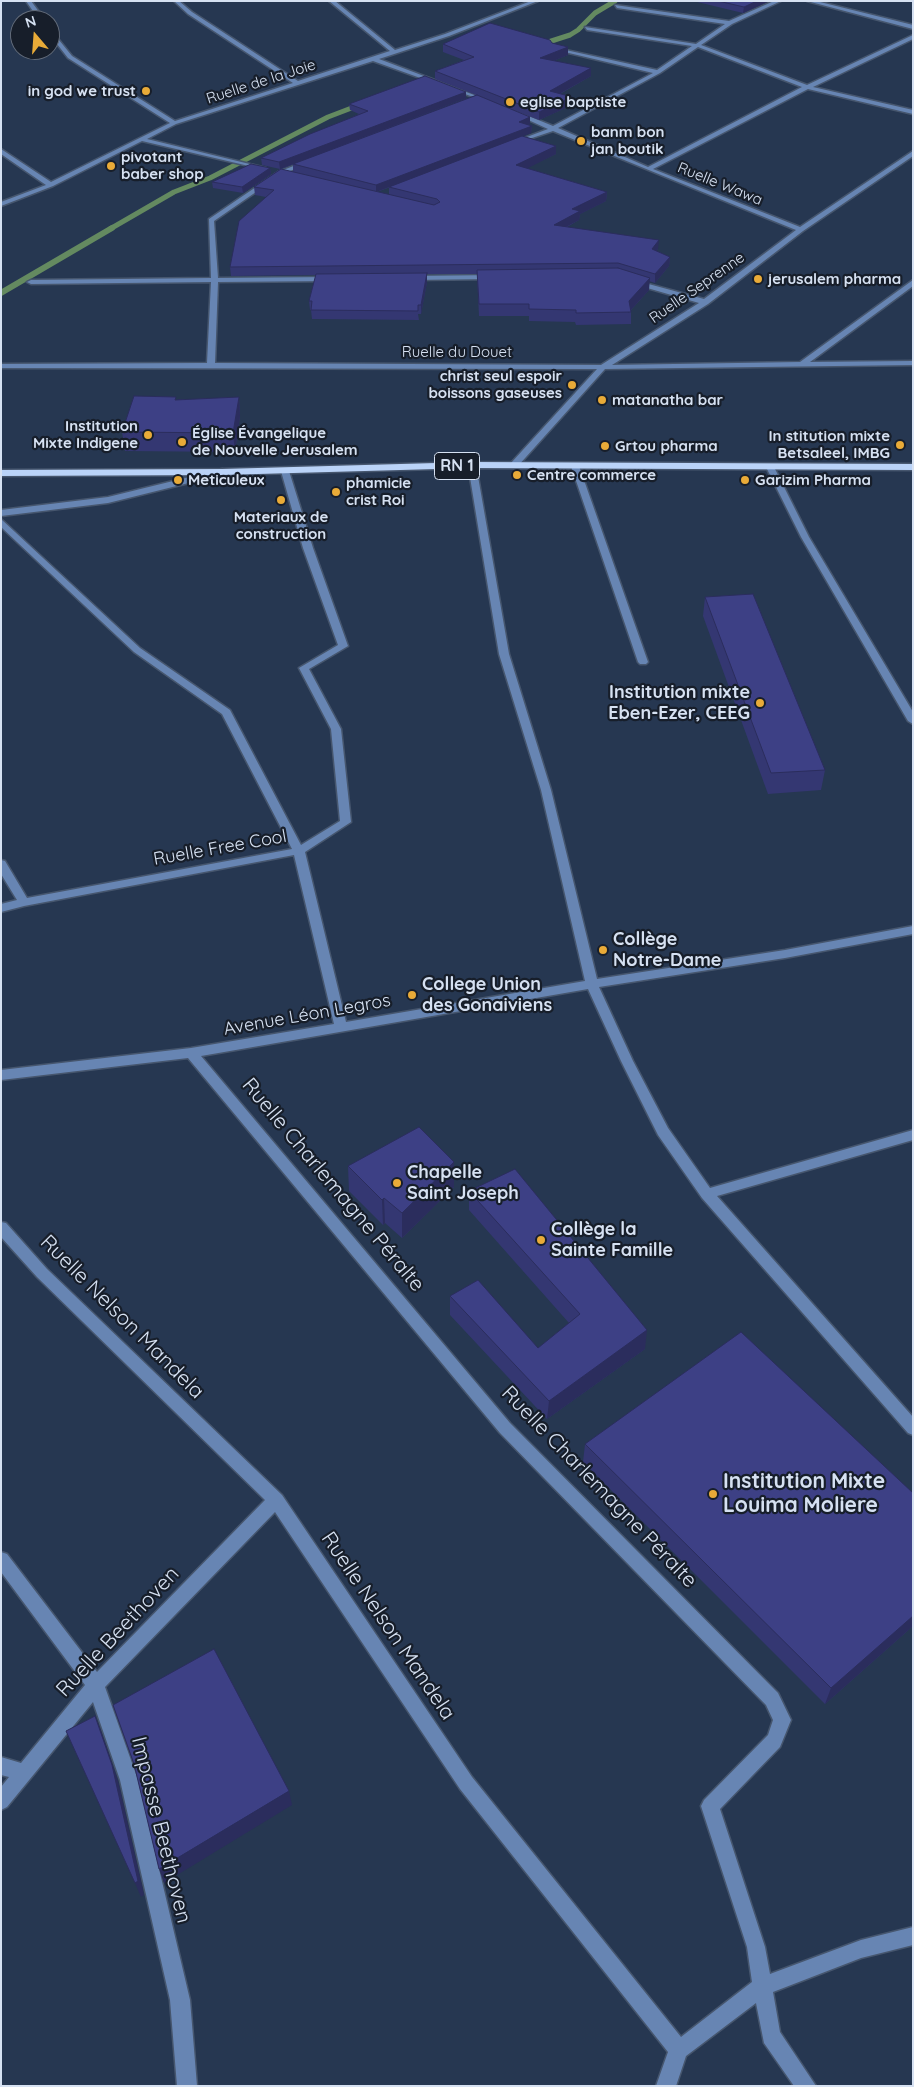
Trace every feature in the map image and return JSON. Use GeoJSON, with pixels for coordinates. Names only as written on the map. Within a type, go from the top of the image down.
{"type":"FeatureCollection","features":[{"type":"Feature","properties":{"kind":"main road","name":"RN 1"},"geometry":{"type":"LineString","coordinates":[[1,473],[285,471],[472,465],[913,466]]}},
{"type":"Feature","properties":{"kind":"street"},"geometry":{"type":"LineString","coordinates":[[176,1],[190,13],[297,83]]}},
{"type":"Feature","properties":{"kind":"street"},"geometry":{"type":"LineString","coordinates":[[331,1],[393,50]]}},
{"type":"Feature","properties":{"kind":"street","name":"Ruelle de la Joie"},"geometry":{"type":"LineString","coordinates":[[1,204],[51,185],[174,123],[374,59],[393,50],[447,34],[536,1]]}},
{"type":"Feature","properties":{"kind":"street"},"geometry":{"type":"LineString","coordinates":[[506,146],[552,129],[658,72],[699,46],[730,23],[779,1]]}},
{"type":"Feature","properties":{"kind":"street"},"geometry":{"type":"LineString","coordinates":[[809,1],[913,27]]}},
{"type":"Feature","properties":{"kind":"street"},"geometry":{"type":"LineString","coordinates":[[617,6],[730,23]]}},
{"type":"Feature","properties":{"kind":"street"},"geometry":{"type":"LineString","coordinates":[[587,28],[699,46],[807,87],[913,112]]}},
{"type":"Feature","properties":{"kind":"street"},"geometry":{"type":"LineString","coordinates":[[648,169],[807,87],[913,37]]}},
{"type":"Feature","properties":{"kind":"street"},"geometry":{"type":"LineString","coordinates":[[60,44],[70,57],[174,123]]}},
{"type":"Feature","properties":{"kind":"street"},"geometry":{"type":"LineString","coordinates":[[554,48],[658,72]]}},
{"type":"Feature","properties":{"kind":"street"},"geometry":{"type":"LineString","coordinates":[[374,59],[492,104]]}},
{"type":"Feature","properties":{"kind":"street"},"geometry":{"type":"LineString","coordinates":[[468,102],[477,98]]}},
{"type":"Feature","properties":{"kind":"street","name":"Ruelle Wawa"},"geometry":{"type":"LineString","coordinates":[[509,110],[648,169],[801,230]]}},
{"type":"Feature","properties":{"kind":"street"},"geometry":{"type":"LineString","coordinates":[[140,139],[290,175]]}},
{"type":"Feature","properties":{"kind":"street"},"geometry":{"type":"LineString","coordinates":[[1,151],[51,185]]}},
{"type":"Feature","properties":{"kind":"street","name":"Ruelle Seprenne"},"geometry":{"type":"LineString","coordinates":[[514,465],[603,367],[705,302],[801,230],[913,153]]}},
{"type":"Feature","properties":{"kind":"street"},"geometry":{"type":"LineString","coordinates":[[211,365],[215,280],[211,220],[280,173],[316,160]]}},
{"type":"Feature","properties":{"kind":"street"},"geometry":{"type":"LineString","coordinates":[[401,278],[499,277]]}},
{"type":"Feature","properties":{"kind":"street"},"geometry":{"type":"LineString","coordinates":[[31,282],[342,279]]}},
{"type":"Feature","properties":{"kind":"street"},"geometry":{"type":"LineString","coordinates":[[626,279],[705,302]]}},
{"type":"Feature","properties":{"kind":"street"},"geometry":{"type":"LineString","coordinates":[[802,364],[913,282]]}},
{"type":"Feature","properties":{"kind":"street"},"geometry":{"type":"LineString","coordinates":[[891,299],[905,297]]}},
{"type":"Feature","properties":{"kind":"street","name":"Ruelle du Douet"},"geometry":{"type":"LineString","coordinates":[[1,366],[603,367],[913,363]]}},
{"type":"Feature","properties":{"kind":"street"},"geometry":{"type":"LineString","coordinates":[[472,465],[504,654],[546,790],[592,984],[627,1062],[663,1131],[707,1194],[913,1428]]}},
{"type":"Feature","properties":{"kind":"street"},"geometry":{"type":"LineString","coordinates":[[575,466],[643,662]]}},
{"type":"Feature","properties":{"kind":"street"},"geometry":{"type":"LineString","coordinates":[[770,467],[805,537],[913,721]]}},
{"type":"Feature","properties":{"kind":"street","name":"Ruelle Free Cool"},"geometry":{"type":"LineString","coordinates":[[1,908],[24,902],[299,851],[346,822],[336,729],[304,668],[343,646],[308,548],[285,471]]}},
{"type":"Feature","properties":{"kind":"street"},"geometry":{"type":"LineString","coordinates":[[1,513],[108,500],[222,472]]}},
{"type":"Feature","properties":{"kind":"street"},"geometry":{"type":"LineString","coordinates":[[1,522],[137,650],[226,712],[299,851],[342,1028]]}},
{"type":"Feature","properties":{"kind":"street"},"geometry":{"type":"LineString","coordinates":[[1,864],[24,902]]}},
{"type":"Feature","properties":{"kind":"street","name":"Avenue Léon Legros"},"geometry":{"type":"LineString","coordinates":[[1,1074],[190,1053],[592,984],[785,954],[913,930]]}},
{"type":"Feature","properties":{"kind":"street","name":"Ruelle Charlemagne Péralte"},"geometry":{"type":"LineString","coordinates":[[190,1053],[505,1428],[772,1699],[782,1720],[774,1741],[710,1806],[756,1947],[763,1986]]}},
{"type":"Feature","properties":{"kind":"street"},"geometry":{"type":"LineString","coordinates":[[707,1194],[913,1135]]}},
{"type":"Feature","properties":{"kind":"street","name":"Ruelle Nelson Mandela"},"geometry":{"type":"LineString","coordinates":[[1,1227],[42,1272],[276,1500],[466,1783],[679,2050]]}},
{"type":"Feature","properties":{"kind":"street","name":"Ruelle Beethoven"},"geometry":{"type":"LineString","coordinates":[[1,1802],[23,1772],[96,1685],[276,1500]]}},
{"type":"Feature","properties":{"kind":"street","name":"Impasse Beethoven"},"geometry":{"type":"LineString","coordinates":[[1,1559],[96,1685],[129,1780],[180,2000],[187,2086]]}},
{"type":"Feature","properties":{"kind":"street"},"geometry":{"type":"LineString","coordinates":[[1,1766],[23,1772]]}},
{"type":"Feature","properties":{"kind":"street"},"geometry":{"type":"LineString","coordinates":[[666,2086],[679,2050],[763,1986],[862,1949],[913,1936]]}},
{"type":"Feature","properties":{"kind":"street"},"geometry":{"type":"LineString","coordinates":[[763,1986],[771,2036],[806,2086]]}},
{"type":"Feature","properties":{"kind":"building"},"geometry":{"type":"Polygon","coordinates":[[[718,1],[757,1],[744,7],[718,1]]]}},
{"type":"Feature","properties":{"kind":"building"},"geometry":{"type":"Polygon","coordinates":[[[490,23],[568,47],[540,58],[591,68],[550,91],[572,97],[539,112],[435,71],[474,57],[443,44],[490,23]]]}},
{"type":"Feature","properties":{"kind":"building"},"geometry":{"type":"Polygon","coordinates":[[[425,76],[466,92],[279,162],[261,158],[310,134],[368,111],[349,104],[425,76]]]}},
{"type":"Feature","properties":{"kind":"building"},"geometry":{"type":"Polygon","coordinates":[[[477,95],[530,117],[519,122],[532,126],[376,185],[293,164],[477,95]]]}},
{"type":"Feature","properties":{"kind":"building"},"geometry":{"type":"Polygon","coordinates":[[[522,136],[556,146],[516,165],[607,192],[572,209],[580,211],[554,225],[659,240],[652,249],[670,257],[655,274],[618,263],[230,267],[239,221],[274,190],[254,187],[281,169],[434,205],[440,202],[437,199],[389,187],[522,136]]]}},
{"type":"Feature","properties":{"kind":"building"},"geometry":{"type":"Polygon","coordinates":[[[251,164],[270,168],[242,187],[212,182],[251,164]]]}},
{"type":"Feature","properties":{"kind":"building"},"geometry":{"type":"Polygon","coordinates":[[[618,268],[650,278],[629,301],[631,312],[576,313],[576,310],[529,309],[529,304],[479,304],[477,270],[618,268]]]}},
{"type":"Feature","properties":{"kind":"building"},"geometry":{"type":"Polygon","coordinates":[[[427,273],[421,305],[418,305],[418,311],[311,310],[312,301],[309,301],[316,274],[427,273]]]}},
{"type":"Feature","properties":{"kind":"building"},"geometry":{"type":"Polygon","coordinates":[[[134,396],[176,397],[175,400],[239,397],[233,433],[122,432],[134,396]]]}},
{"type":"Feature","properties":{"kind":"building","name":"Institution mixte Eben-Ezer, CEEG"},"geometry":{"type":"Polygon","coordinates":[[[753,594],[825,770],[771,773],[705,597],[753,594]]]}},
{"type":"Feature","properties":{"kind":"building"},"geometry":{"type":"Polygon","coordinates":[[[419,1127],[454,1162],[402,1213],[384,1198],[382,1200],[348,1166],[419,1127]]]}},
{"type":"Feature","properties":{"kind":"building"},"geometry":{"type":"Polygon","coordinates":[[[515,1169],[647,1330],[549,1401],[450,1296],[478,1280],[538,1348],[580,1314],[469,1191],[515,1169]]]}},
{"type":"Feature","properties":{"kind":"building"},"geometry":{"type":"Polygon","coordinates":[[[741,1332],[913,1493],[913,1616],[831,1688],[585,1444],[741,1332]]]}},
{"type":"Feature","properties":{"kind":"building"},"geometry":{"type":"Polygon","coordinates":[[[214,1649],[289,1791],[159,1869],[134,1764],[113,1705],[214,1649]]]}},
{"type":"Feature","properties":{"kind":"building"},"geometry":{"type":"Polygon","coordinates":[[[95,1716],[112,1765],[138,1881],[135,1883],[66,1731],[95,1716]]]}},
{"type":"Feature","properties":{"kind":"waterway"},"geometry":{"type":"LineString","coordinates":[[539,45],[570,35],[578,30],[595,13],[615,1]]}},
{"type":"Feature","properties":{"kind":"waterway"},"geometry":{"type":"LineString","coordinates":[[110,229],[174,192],[210,178],[328,117],[362,104]]}},
{"type":"Feature","properties":{"kind":"waterway"},"geometry":{"type":"LineString","coordinates":[[1,293],[112,228]]}},
{"type":"Feature","properties":{"kind":"place","name":"in god we trust"},"geometry":{"type":"Point","coordinates":[146,91]}},
{"type":"Feature","properties":{"kind":"place","name":"eglise baptiste"},"geometry":{"type":"Point","coordinates":[510,102]}},
{"type":"Feature","properties":{"kind":"place","name":"banm bon jan boutik"},"geometry":{"type":"Point","coordinates":[581,141]}},
{"type":"Feature","properties":{"kind":"place","name":"pivotant baber shop"},"geometry":{"type":"Point","coordinates":[111,166]}},
{"type":"Feature","properties":{"kind":"place","name":"jerusalem pharma"},"geometry":{"type":"Point","coordinates":[758,279]}},
{"type":"Feature","properties":{"kind":"place","name":"christ seul espoir boissons gaseuses"},"geometry":{"type":"Point","coordinates":[572,385]}},
{"type":"Feature","properties":{"kind":"place","name":"matanatha bar"},"geometry":{"type":"Point","coordinates":[602,400]}},
{"type":"Feature","properties":{"kind":"place","name":"Institution Mixte Indigene"},"geometry":{"type":"Point","coordinates":[148,435]}},
{"type":"Feature","properties":{"kind":"place","name":"Église Évangelique de Nouvelle Jerusalem"},"geometry":{"type":"Point","coordinates":[182,442]}},
{"type":"Feature","properties":{"kind":"place","name":"In stitution mixte Betsaleel, IMBG"},"geometry":{"type":"Point","coordinates":[900,445]}},
{"type":"Feature","properties":{"kind":"place","name":"Grtou pharma"},"geometry":{"type":"Point","coordinates":[605,446]}},
{"type":"Feature","properties":{"kind":"place","name":"Centre commerce"},"geometry":{"type":"Point","coordinates":[517,475]}},
{"type":"Feature","properties":{"kind":"place","name":"Meticuleux"},"geometry":{"type":"Point","coordinates":[178,480]}},
{"type":"Feature","properties":{"kind":"place","name":"Garizim Pharma"},"geometry":{"type":"Point","coordinates":[745,480]}},
{"type":"Feature","properties":{"kind":"place","name":"phamicie crist Roi"},"geometry":{"type":"Point","coordinates":[336,492]}},
{"type":"Feature","properties":{"kind":"place","name":"Materiaux de construction"},"geometry":{"type":"Point","coordinates":[281,500]}},
{"type":"Feature","properties":{"kind":"place","name":"Institution mixte Eben-Ezer, CEEG"},"geometry":{"type":"Point","coordinates":[760,703]}},
{"type":"Feature","properties":{"kind":"place","name":"Collège Notre-Dame"},"geometry":{"type":"Point","coordinates":[603,950]}},
{"type":"Feature","properties":{"kind":"place","name":"College Union des Gonaiviens"},"geometry":{"type":"Point","coordinates":[412,995]}},
{"type":"Feature","properties":{"kind":"place","name":"Chapelle Saint Joseph"},"geometry":{"type":"Point","coordinates":[397,1183]}},
{"type":"Feature","properties":{"kind":"place","name":"Collège la Sainte Famille"},"geometry":{"type":"Point","coordinates":[541,1240]}},
{"type":"Feature","properties":{"kind":"place","name":"Institution Mixte Louima Moliere"},"geometry":{"type":"Point","coordinates":[713,1494]}}]}
